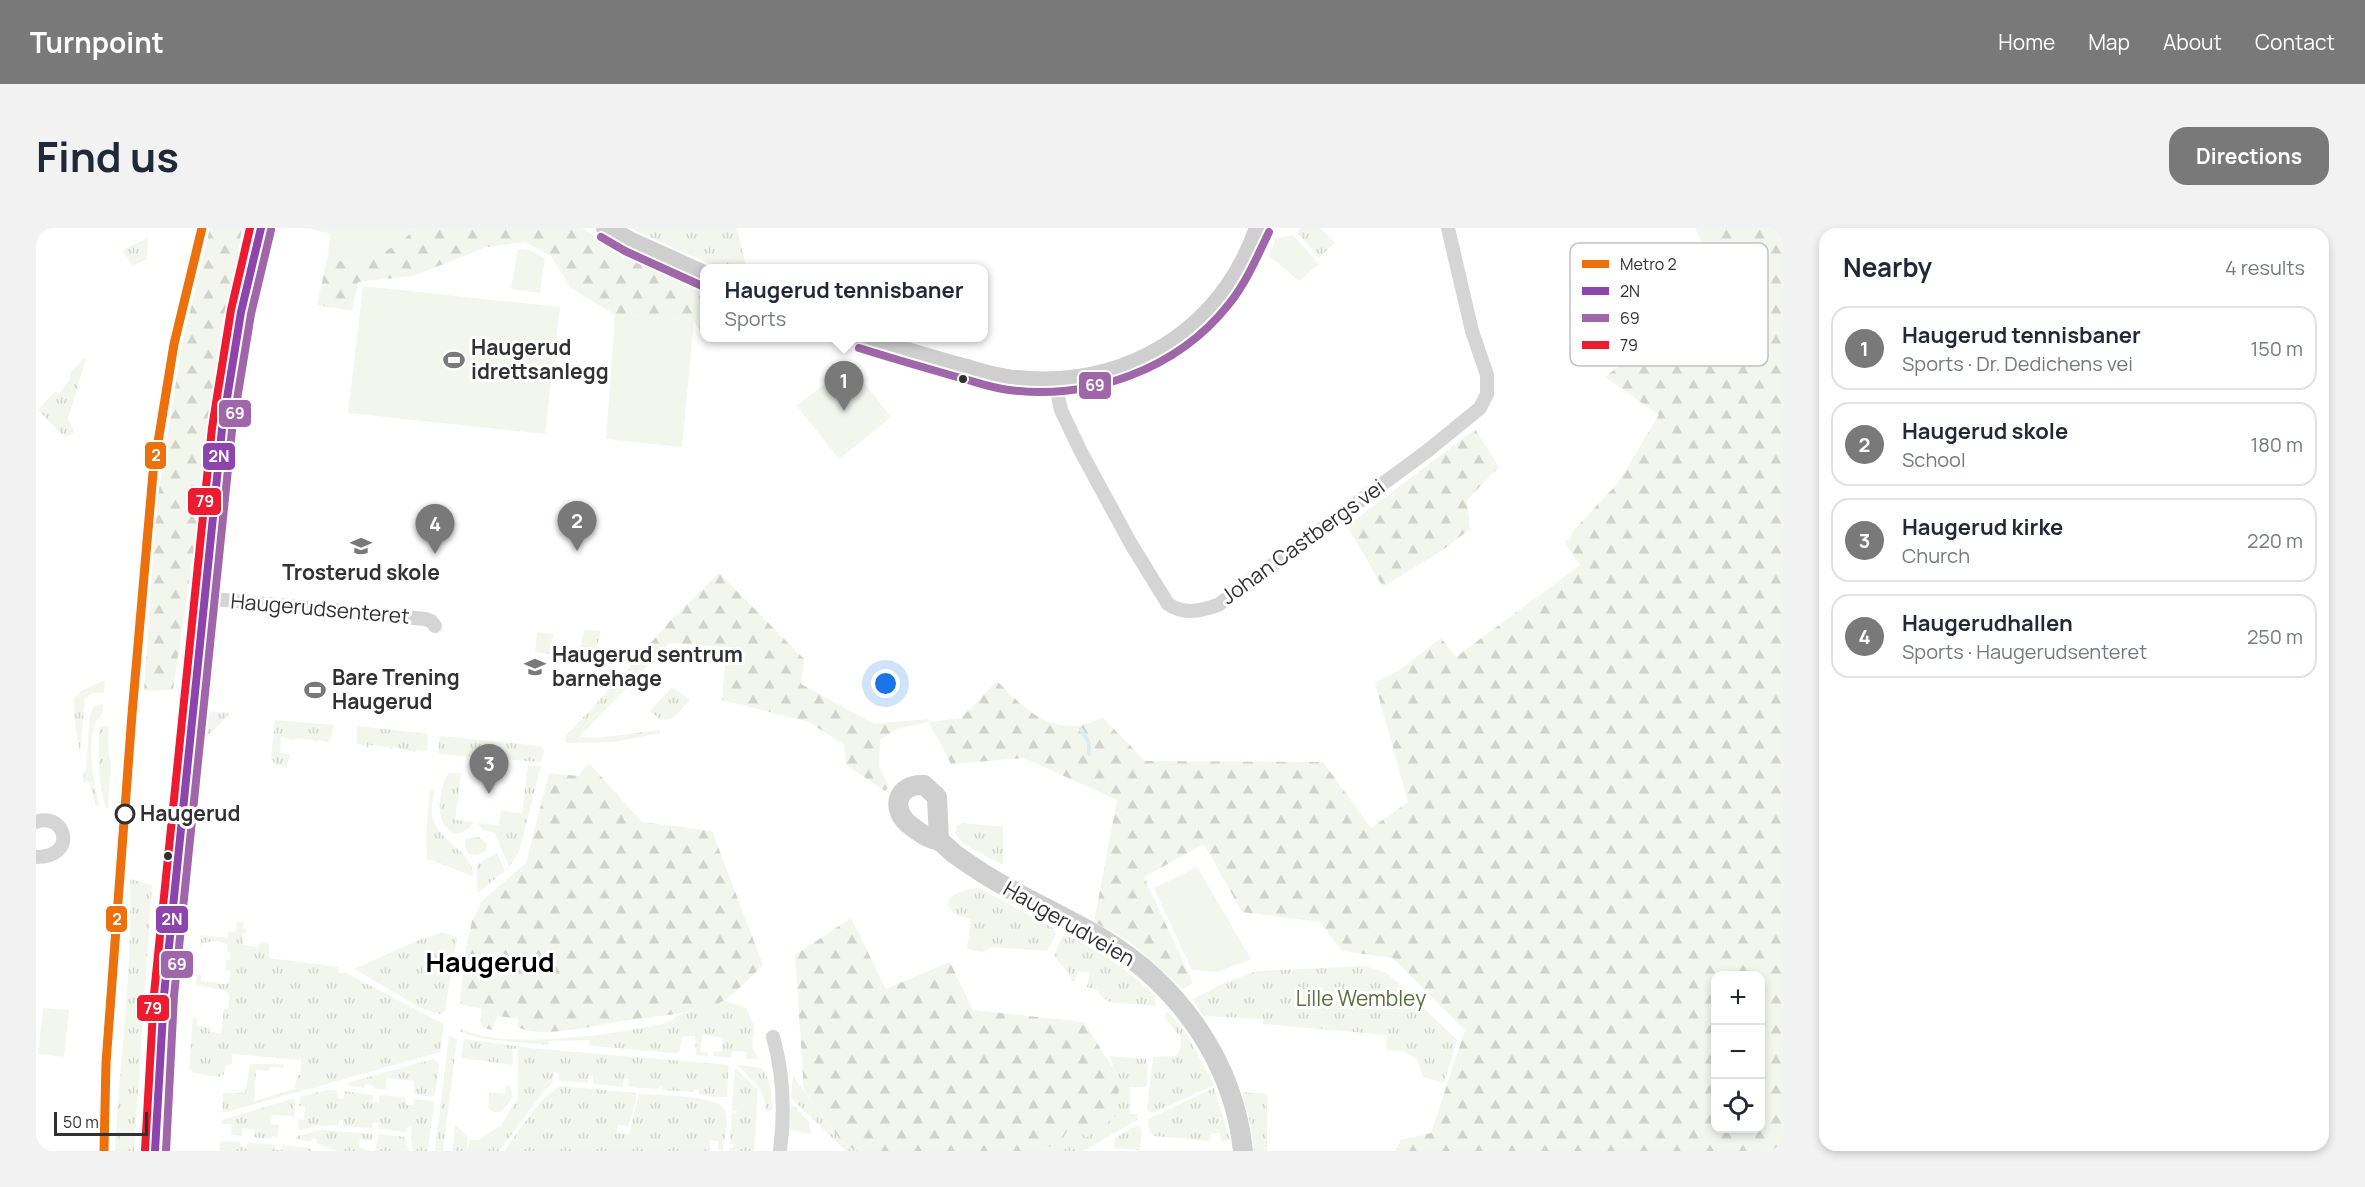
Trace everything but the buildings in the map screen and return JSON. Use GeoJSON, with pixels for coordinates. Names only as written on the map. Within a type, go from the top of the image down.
{"type":"FeatureCollection","features":[{"type":"Feature","properties":{"kind":"street"},"geometry":{"type":"LineString","coordinates":[[155,1151],[164,995],[203,598],[230,373],[241,312],[261,228]]}},
{"type":"Feature","properties":{"kind":"street"},"geometry":{"type":"LineString","coordinates":[[606,228],[628,241],[700,273]]}},
{"type":"Feature","properties":{"kind":"street"},"geometry":{"type":"LineString","coordinates":[[875,342],[1013,380],[1055,382],[1110,374],[1143,360],[1181,337],[1210,311],[1234,282],[1260,228]]}},
{"type":"Feature","properties":{"kind":"street","name":"Johan Castbergs vei"},"geometry":{"type":"LineString","coordinates":[[1055,382],[1061,411],[1081,452],[1131,544],[1168,603],[1176,609],[1194,612],[1218,605],[1426,452],[1480,408],[1487,394],[1487,375],[1472,331],[1448,228]]}},
{"type":"Feature","properties":{"kind":"street","name":"Haugerudsenteret"},"geometry":{"type":"LineString","coordinates":[[203,598],[425,619],[431,621],[435,626]]}},
{"type":"Feature","properties":{"kind":"street"},"geometry":{"type":"LineString","coordinates":[[36,822],[44,819],[51,821],[58,826],[64,838],[62,846],[54,855],[36,857]]}},
{"type":"Feature","properties":{"kind":"street","name":"Haugerudveien"},"geometry":{"type":"LineString","coordinates":[[939,840],[981,872],[1105,940],[1129,956],[1162,984],[1199,1030],[1216,1059],[1234,1101],[1243,1151]]}},
{"type":"Feature","properties":{"kind":"street"},"geometry":{"type":"LineString","coordinates":[[773,1037],[780,1063],[784,1098],[780,1151]]}},
{"type":"Feature","properties":{"kind":"green space"},"geometry":{"type":"Polygon","coordinates":[[[210,228],[242,228],[173,690],[144,691],[156,508],[182,345],[210,228]]]}},
{"type":"Feature","properties":{"kind":"green space"},"geometry":{"type":"Polygon","coordinates":[[[307,228],[415,228],[401,241],[384,251],[348,264],[328,255],[330,234],[307,228]]]}},
{"type":"Feature","properties":{"kind":"green space"},"geometry":{"type":"Polygon","coordinates":[[[415,228],[582,228],[608,243],[700,285],[700,329],[694,321],[615,315],[571,288],[551,256],[525,242],[487,247],[413,276],[358,282],[352,311],[317,305],[328,255],[348,264],[357,262],[393,247],[415,228]]]}},
{"type":"Feature","properties":{"kind":"green space"},"geometry":{"type":"Polygon","coordinates":[[[630,228],[737,228],[745,264],[710,264],[630,228]]]}},
{"type":"Feature","properties":{"kind":"green space"},"geometry":{"type":"Polygon","coordinates":[[[1301,228],[1320,228],[1335,242],[1319,258],[1297,232],[1301,228]]]}},
{"type":"Feature","properties":{"kind":"green space"},"geometry":{"type":"Polygon","coordinates":[[[1695,228],[1783,228],[1783,1151],[1395,1151],[1401,1140],[1431,1133],[1465,1030],[1393,958],[1342,951],[1320,922],[1242,912],[1204,844],[1144,877],[1193,983],[1183,989],[1129,941],[1094,922],[1117,800],[1024,758],[951,764],[929,722],[897,729],[880,740],[879,766],[889,786],[885,791],[846,765],[844,745],[809,722],[722,700],[727,647],[669,643],[632,682],[622,676],[669,622],[719,573],[804,659],[801,684],[874,724],[929,719],[930,722],[961,718],[997,681],[1032,712],[1052,723],[1076,726],[1103,718],[1145,761],[1323,762],[1371,828],[1408,802],[1375,683],[1398,671],[1441,638],[1456,657],[1580,565],[1564,542],[1572,537],[1571,533],[1617,484],[1659,415],[1605,377],[1619,366],[1768,366],[1768,243],[1702,243],[1695,228]]]}},
{"type":"Feature","properties":{"kind":"green space"},"geometry":{"type":"Polygon","coordinates":[[[1293,235],[1319,264],[1299,281],[1269,256],[1276,238],[1293,235]]]}},
{"type":"Feature","properties":{"kind":"green space"},"geometry":{"type":"Polygon","coordinates":[[[148,238],[147,259],[132,266],[123,250],[148,238]]]}},
{"type":"Feature","properties":{"kind":"green space"},"geometry":{"type":"Polygon","coordinates":[[[518,249],[529,250],[545,258],[540,293],[511,289],[518,249]]]}},
{"type":"Feature","properties":{"kind":"green space","name":"Haugerud idrettsanlegg"},"geometry":{"type":"Polygon","coordinates":[[[363,286],[560,307],[545,434],[348,413],[363,286]]]}},
{"type":"Feature","properties":{"kind":"green space"},"geometry":{"type":"Polygon","coordinates":[[[615,315],[694,321],[682,447],[606,439],[615,315]]]}},
{"type":"Feature","properties":{"kind":"green space"},"geometry":{"type":"Polygon","coordinates":[[[84,358],[86,359],[68,419],[74,431],[65,437],[38,410],[55,391],[59,394],[70,379],[70,373],[84,358]]]}},
{"type":"Feature","properties":{"kind":"green space"},"geometry":{"type":"Polygon","coordinates":[[[849,364],[891,417],[839,459],[797,406],[849,364]]]}},
{"type":"Feature","properties":{"kind":"green space"},"geometry":{"type":"Polygon","coordinates":[[[1475,429],[1499,467],[1467,500],[1470,529],[1441,551],[1383,587],[1347,526],[1475,429]]]}},
{"type":"Feature","properties":{"kind":"green space"},"geometry":{"type":"Polygon","coordinates":[[[584,630],[601,631],[595,654],[580,651],[584,630]]]}},
{"type":"Feature","properties":{"kind":"green space"},"geometry":{"type":"Polygon","coordinates":[[[537,632],[553,634],[550,654],[535,652],[537,632]]]}},
{"type":"Feature","properties":{"kind":"green space"},"geometry":{"type":"Polygon","coordinates":[[[622,676],[632,682],[579,737],[596,738],[660,730],[660,733],[614,742],[566,743],[565,737],[622,676]]]}},
{"type":"Feature","properties":{"kind":"green space"},"geometry":{"type":"Polygon","coordinates":[[[105,680],[104,693],[93,693],[85,698],[80,752],[75,725],[74,698],[81,691],[105,680]]]}},
{"type":"Feature","properties":{"kind":"green space"},"geometry":{"type":"Polygon","coordinates":[[[672,687],[690,700],[673,718],[661,720],[650,711],[672,687]]]}},
{"type":"Feature","properties":{"kind":"green space"},"geometry":{"type":"Polygon","coordinates":[[[100,704],[103,705],[103,709],[94,725],[91,748],[93,776],[99,804],[96,807],[89,781],[83,783],[90,716],[93,708],[100,704]]]}},
{"type":"Feature","properties":{"kind":"green space"},"geometry":{"type":"Polygon","coordinates":[[[203,711],[230,713],[200,745],[203,711]]]}},
{"type":"Feature","properties":{"kind":"green space"},"geometry":{"type":"Polygon","coordinates":[[[275,720],[334,725],[331,738],[327,742],[318,740],[317,743],[313,740],[281,737],[280,753],[290,754],[287,767],[276,765],[271,758],[275,720]]]}},
{"type":"Feature","properties":{"kind":"green space"},"geometry":{"type":"Polygon","coordinates":[[[109,726],[108,750],[111,765],[108,808],[106,808],[103,797],[99,768],[99,728],[109,726]]]}},
{"type":"Feature","properties":{"kind":"green space"},"geometry":{"type":"Polygon","coordinates":[[[357,726],[428,734],[427,751],[416,750],[415,752],[393,747],[392,750],[388,747],[370,745],[367,748],[367,745],[357,744],[357,726]]]}},
{"type":"Feature","properties":{"kind":"green space"},"geometry":{"type":"Polygon","coordinates":[[[441,736],[531,745],[542,747],[544,751],[541,762],[439,754],[441,736]]]}},
{"type":"Feature","properties":{"kind":"green space"},"geometry":{"type":"Polygon","coordinates":[[[589,763],[642,822],[712,831],[763,965],[735,992],[723,1001],[706,1008],[572,1030],[539,1032],[516,1026],[519,1019],[498,1016],[492,1030],[484,1028],[480,1021],[482,1009],[460,1004],[465,952],[472,921],[482,901],[526,863],[549,773],[578,776],[589,763]]]}},
{"type":"Feature","properties":{"kind":"green space"},"geometry":{"type":"Polygon","coordinates":[[[528,765],[541,766],[519,852],[509,867],[495,833],[482,830],[478,823],[499,825],[501,811],[522,813],[528,765]]]}},
{"type":"Feature","properties":{"kind":"green space"},"geometry":{"type":"Polygon","coordinates":[[[449,773],[461,773],[455,820],[473,822],[470,827],[459,834],[453,834],[446,826],[440,812],[442,788],[449,773]]]}},
{"type":"Feature","properties":{"kind":"green space"},"geometry":{"type":"Polygon","coordinates":[[[430,789],[435,790],[432,812],[437,827],[468,860],[474,877],[433,860],[427,860],[426,833],[430,789]]]}},
{"type":"Feature","properties":{"kind":"green space"},"geometry":{"type":"Polygon","coordinates":[[[963,823],[1003,827],[1003,865],[963,844],[955,833],[957,826],[963,823]]]}},
{"type":"Feature","properties":{"kind":"green space"},"geometry":{"type":"Polygon","coordinates":[[[479,837],[487,844],[486,851],[477,855],[469,854],[465,847],[465,839],[479,837]]]}},
{"type":"Feature","properties":{"kind":"green space"},"geometry":{"type":"Polygon","coordinates":[[[497,853],[505,871],[477,893],[477,864],[497,853]]]}},
{"type":"Feature","properties":{"kind":"green space"},"geometry":{"type":"Polygon","coordinates":[[[1197,867],[1251,959],[1218,972],[1192,970],[1154,888],[1197,867]]]}},
{"type":"Feature","properties":{"kind":"green space"},"geometry":{"type":"Polygon","coordinates":[[[130,879],[152,885],[134,1151],[115,1151],[128,981],[130,879]]]}},
{"type":"Feature","properties":{"kind":"green space"},"geometry":{"type":"Polygon","coordinates":[[[979,888],[1053,928],[1056,934],[1047,951],[992,947],[982,952],[967,949],[971,919],[954,913],[947,903],[956,894],[979,888]]]}},
{"type":"Feature","properties":{"kind":"green space"},"geometry":{"type":"Polygon","coordinates":[[[851,918],[886,989],[950,962],[973,1010],[1084,1022],[1120,1080],[1116,1116],[1087,1137],[1074,1129],[1067,1131],[1063,1138],[1043,1151],[860,1151],[845,1146],[804,1090],[795,955],[851,918]]]}},
{"type":"Feature","properties":{"kind":"green space"},"geometry":{"type":"Polygon","coordinates":[[[237,922],[244,923],[243,929],[246,929],[246,933],[242,934],[243,945],[259,947],[260,942],[269,944],[269,958],[339,967],[338,973],[346,973],[444,1024],[440,1052],[223,1113],[223,1093],[245,1093],[250,1064],[284,1064],[283,1068],[270,1067],[269,1071],[256,1070],[254,1101],[294,1089],[298,1075],[301,1075],[301,1060],[232,1054],[232,1064],[226,1065],[224,1074],[219,1077],[194,1073],[189,1068],[193,1017],[197,1018],[197,1026],[210,1028],[209,1032],[221,1033],[224,1009],[228,1009],[230,994],[223,990],[196,985],[197,973],[201,974],[201,981],[224,984],[229,982],[231,971],[225,970],[226,959],[230,960],[231,953],[227,951],[227,944],[217,941],[202,943],[200,952],[201,935],[228,938],[228,932],[236,932],[237,922]]]}},
{"type":"Feature","properties":{"kind":"green space"},"geometry":{"type":"Polygon","coordinates":[[[443,932],[457,938],[445,1011],[440,1014],[423,1009],[354,969],[419,940],[443,932]]]}},
{"type":"Feature","properties":{"kind":"green space"},"geometry":{"type":"Polygon","coordinates":[[[1064,934],[1124,969],[1155,996],[1156,1006],[1110,1002],[1099,994],[1100,991],[1087,987],[1090,973],[1078,971],[1075,981],[1072,981],[1069,973],[1054,954],[1064,934]]]}},
{"type":"Feature","properties":{"kind":"green space","name":"Lille Wembley"},"geometry":{"type":"Polygon","coordinates":[[[1365,966],[1387,973],[1457,1040],[1444,1083],[1423,1077],[1417,1059],[1403,1051],[1386,1050],[1387,1035],[1263,1024],[1263,1019],[1203,1016],[1193,999],[1226,982],[1257,971],[1365,966]]]}},
{"type":"Feature","properties":{"kind":"green space"},"geometry":{"type":"Polygon","coordinates":[[[723,1000],[746,1008],[754,1026],[752,1046],[758,1059],[747,1059],[746,1052],[733,1051],[730,1058],[713,1056],[713,1051],[722,1052],[723,1038],[703,1034],[700,1051],[708,1053],[708,1056],[696,1055],[695,1036],[682,1037],[679,1053],[672,1053],[593,1046],[589,1045],[589,1040],[548,1041],[547,1045],[502,1041],[468,1035],[460,1031],[460,1029],[480,1036],[533,1040],[594,1035],[670,1022],[678,1015],[720,1003],[723,1000]]]}},
{"type":"Feature","properties":{"kind":"green space"},"geometry":{"type":"Polygon","coordinates":[[[43,1008],[69,1010],[64,1057],[38,1054],[43,1008]]]}},
{"type":"Feature","properties":{"kind":"green space"},"geometry":{"type":"Polygon","coordinates":[[[1169,1012],[1188,1036],[1214,1085],[1153,1113],[1147,1110],[1153,1057],[1176,1056],[1180,1049],[1181,1038],[1165,1018],[1165,1013],[1169,1012]]]}},
{"type":"Feature","properties":{"kind":"green space"},"geometry":{"type":"Polygon","coordinates":[[[449,1036],[457,1039],[443,1151],[435,1151],[449,1036]]]}},
{"type":"Feature","properties":{"kind":"green space"},"geometry":{"type":"Polygon","coordinates":[[[464,1039],[529,1048],[729,1065],[727,1097],[699,1094],[699,1090],[694,1089],[694,1092],[662,1090],[663,1086],[659,1086],[658,1089],[628,1087],[629,1079],[624,1078],[623,1087],[593,1084],[593,1076],[589,1076],[588,1083],[559,1081],[559,1073],[554,1072],[552,1083],[499,1151],[467,1151],[470,1140],[479,1140],[501,1125],[518,1098],[518,1049],[512,1049],[513,1065],[461,1058],[464,1039]]]}},
{"type":"Feature","properties":{"kind":"green space"},"geometry":{"type":"Polygon","coordinates":[[[1109,1056],[1146,1059],[1148,1067],[1146,1087],[1130,1087],[1130,1114],[1138,1114],[1137,1120],[1084,1151],[1043,1151],[1063,1138],[1067,1131],[1074,1129],[1078,1131],[1120,1080],[1109,1056]]]}},
{"type":"Feature","properties":{"kind":"green space"},"geometry":{"type":"Polygon","coordinates":[[[434,1059],[439,1064],[435,1095],[432,1097],[414,1094],[414,1081],[387,1078],[385,1089],[374,1089],[374,1085],[365,1084],[364,1088],[350,1086],[347,1083],[434,1059]]]}},
{"type":"Feature","properties":{"kind":"green space"},"geometry":{"type":"Polygon","coordinates":[[[737,1065],[762,1068],[771,1089],[772,1111],[766,1110],[760,1090],[737,1065]]]}},
{"type":"Feature","properties":{"kind":"green space"},"geometry":{"type":"Polygon","coordinates":[[[736,1069],[758,1090],[754,1151],[729,1151],[729,1148],[733,1148],[734,1145],[730,1144],[732,1113],[736,1114],[737,1111],[732,1109],[736,1069]]]}},
{"type":"Feature","properties":{"kind":"green space"},"geometry":{"type":"Polygon","coordinates":[[[793,1076],[845,1146],[860,1151],[846,1151],[791,1098],[793,1076]]]}},
{"type":"Feature","properties":{"kind":"green space"},"geometry":{"type":"Polygon","coordinates":[[[506,1085],[510,1086],[513,1097],[501,1112],[493,1112],[488,1107],[489,1093],[505,1094],[506,1085]]]}},
{"type":"Feature","properties":{"kind":"green space"},"geometry":{"type":"Polygon","coordinates":[[[562,1086],[636,1093],[636,1101],[628,1126],[618,1125],[617,1133],[629,1134],[639,1094],[699,1098],[719,1104],[724,1109],[727,1119],[723,1151],[718,1150],[718,1141],[710,1140],[709,1151],[504,1151],[538,1105],[554,1090],[562,1086]]]}},
{"type":"Feature","properties":{"kind":"green space"},"geometry":{"type":"Polygon","coordinates":[[[1214,1088],[1230,1140],[1221,1141],[1220,1133],[1211,1133],[1211,1141],[1154,1136],[1149,1131],[1148,1119],[1214,1088]]]}},
{"type":"Feature","properties":{"kind":"green space"},"geometry":{"type":"Polygon","coordinates":[[[326,1090],[337,1090],[337,1098],[344,1099],[344,1091],[373,1095],[373,1102],[379,1102],[379,1095],[405,1097],[407,1105],[414,1105],[414,1099],[432,1101],[434,1104],[428,1151],[413,1151],[412,1126],[408,1126],[407,1132],[379,1129],[379,1123],[373,1123],[372,1128],[343,1126],[343,1120],[339,1120],[338,1125],[316,1126],[300,1130],[298,1119],[304,1120],[305,1107],[299,1106],[300,1097],[326,1090]]]}},
{"type":"Feature","properties":{"kind":"green space"},"geometry":{"type":"Polygon","coordinates":[[[1242,1092],[1267,1094],[1267,1151],[1254,1151],[1251,1126],[1242,1092]]]}},
{"type":"Feature","properties":{"kind":"green space"},"geometry":{"type":"Polygon","coordinates":[[[295,1098],[294,1121],[292,1116],[272,1115],[271,1124],[279,1125],[278,1137],[272,1136],[271,1139],[254,1137],[255,1130],[242,1128],[242,1136],[232,1135],[231,1124],[221,1124],[222,1120],[295,1098]]]}},
{"type":"Feature","properties":{"kind":"green space"},"geometry":{"type":"Polygon","coordinates":[[[790,1107],[795,1107],[809,1122],[811,1134],[788,1129],[790,1107]]]}},
{"type":"Feature","properties":{"kind":"green space"},"geometry":{"type":"Polygon","coordinates":[[[455,1125],[467,1135],[467,1151],[453,1149],[455,1125]]]}},
{"type":"Feature","properties":{"kind":"green space"},"geometry":{"type":"Polygon","coordinates":[[[1139,1126],[1142,1131],[1140,1150],[1114,1148],[1115,1138],[1139,1126]]]}},
{"type":"Feature","properties":{"kind":"green space"},"geometry":{"type":"Polygon","coordinates":[[[321,1130],[372,1134],[373,1141],[360,1139],[359,1147],[371,1151],[338,1151],[316,1143],[317,1139],[312,1139],[311,1142],[296,1139],[297,1136],[321,1130]]]}},
{"type":"Feature","properties":{"kind":"green space"},"geometry":{"type":"Polygon","coordinates":[[[379,1134],[405,1137],[409,1151],[375,1151],[379,1134]]]}},
{"type":"Feature","properties":{"kind":"green space"},"geometry":{"type":"Polygon","coordinates":[[[220,1142],[240,1142],[241,1146],[246,1147],[247,1143],[275,1145],[277,1150],[282,1150],[282,1145],[310,1148],[311,1151],[219,1151],[220,1142]]]}},
{"type":"Feature","properties":{"kind":"waterway"},"geometry":{"type":"LineString","coordinates":[[1081,729],[1089,743],[1089,754]]}},
{"type":"Feature","properties":{"kind":"metro line","name":"2"},"geometry":{"type":"LineString","coordinates":[[104,1151],[106,1063],[153,473],[174,344],[202,228]]}},
{"type":"Feature","properties":{"kind":"transit line","name":"79"},"geometry":{"type":"LineString","coordinates":[[145,1150],[154,994],[212,428],[231,310],[250,228]]}},
{"type":"Feature","properties":{"kind":"transit line","name":"2N"},"geometry":{"type":"LineString","coordinates":[[155,1151],[164,995],[222,429],[241,312],[261,228]]}},
{"type":"Feature","properties":{"kind":"transit line","name":"69"},"geometry":{"type":"LineString","coordinates":[[166,1151],[174,996],[232,430],[251,314],[271,230]]}},
{"type":"Feature","properties":{"kind":"transit line","name":"69"},"geometry":{"type":"LineString","coordinates":[[859,348],[1003,389],[1040,392],[1101,385],[1130,376],[1158,363],[1184,347],[1208,327],[1241,287],[1269,232]]}},
{"type":"Feature","properties":{"kind":"transit line","name":"69"},"geometry":{"type":"LineString","coordinates":[[601,237],[625,251],[700,285]]}},
{"type":"Feature","properties":{"kind":"place","name":"Haugerud idrettsanlegg"},"geometry":{"type":"Point","coordinates":[454,360]}},
{"type":"Feature","properties":{"kind":"place","name":"Haugerud tennisbaner"},"geometry":{"type":"Point","coordinates":[844,411]}},
{"type":"Feature","properties":{"kind":"place","name":"Trosterud skole"},"geometry":{"type":"Point","coordinates":[361,546]}},
{"type":"Feature","properties":{"kind":"place","name":"Haugerud skole"},"geometry":{"type":"Point","coordinates":[577,551]}},
{"type":"Feature","properties":{"kind":"place","name":"Haugerudhallen"},"geometry":{"type":"Point","coordinates":[435,554]}},
{"type":"Feature","properties":{"kind":"place","name":"Haugerud sentrum barnehage"},"geometry":{"type":"Point","coordinates":[535,667]}},
{"type":"Feature","properties":{"kind":"place","name":"Bare Trening Haugerud"},"geometry":{"type":"Point","coordinates":[315,690]}},
{"type":"Feature","properties":{"kind":"place","name":"Haugerud kirke"},"geometry":{"type":"Point","coordinates":[489,794]}},
{"type":"Feature","properties":{"kind":"place","name":"Haugerud"},"geometry":{"type":"Point","coordinates":[125,814]}},
{"type":"Feature","properties":{"kind":"district","name":"Haugerud"},"geometry":{"type":"Point","coordinates":[490,963]}}]}
